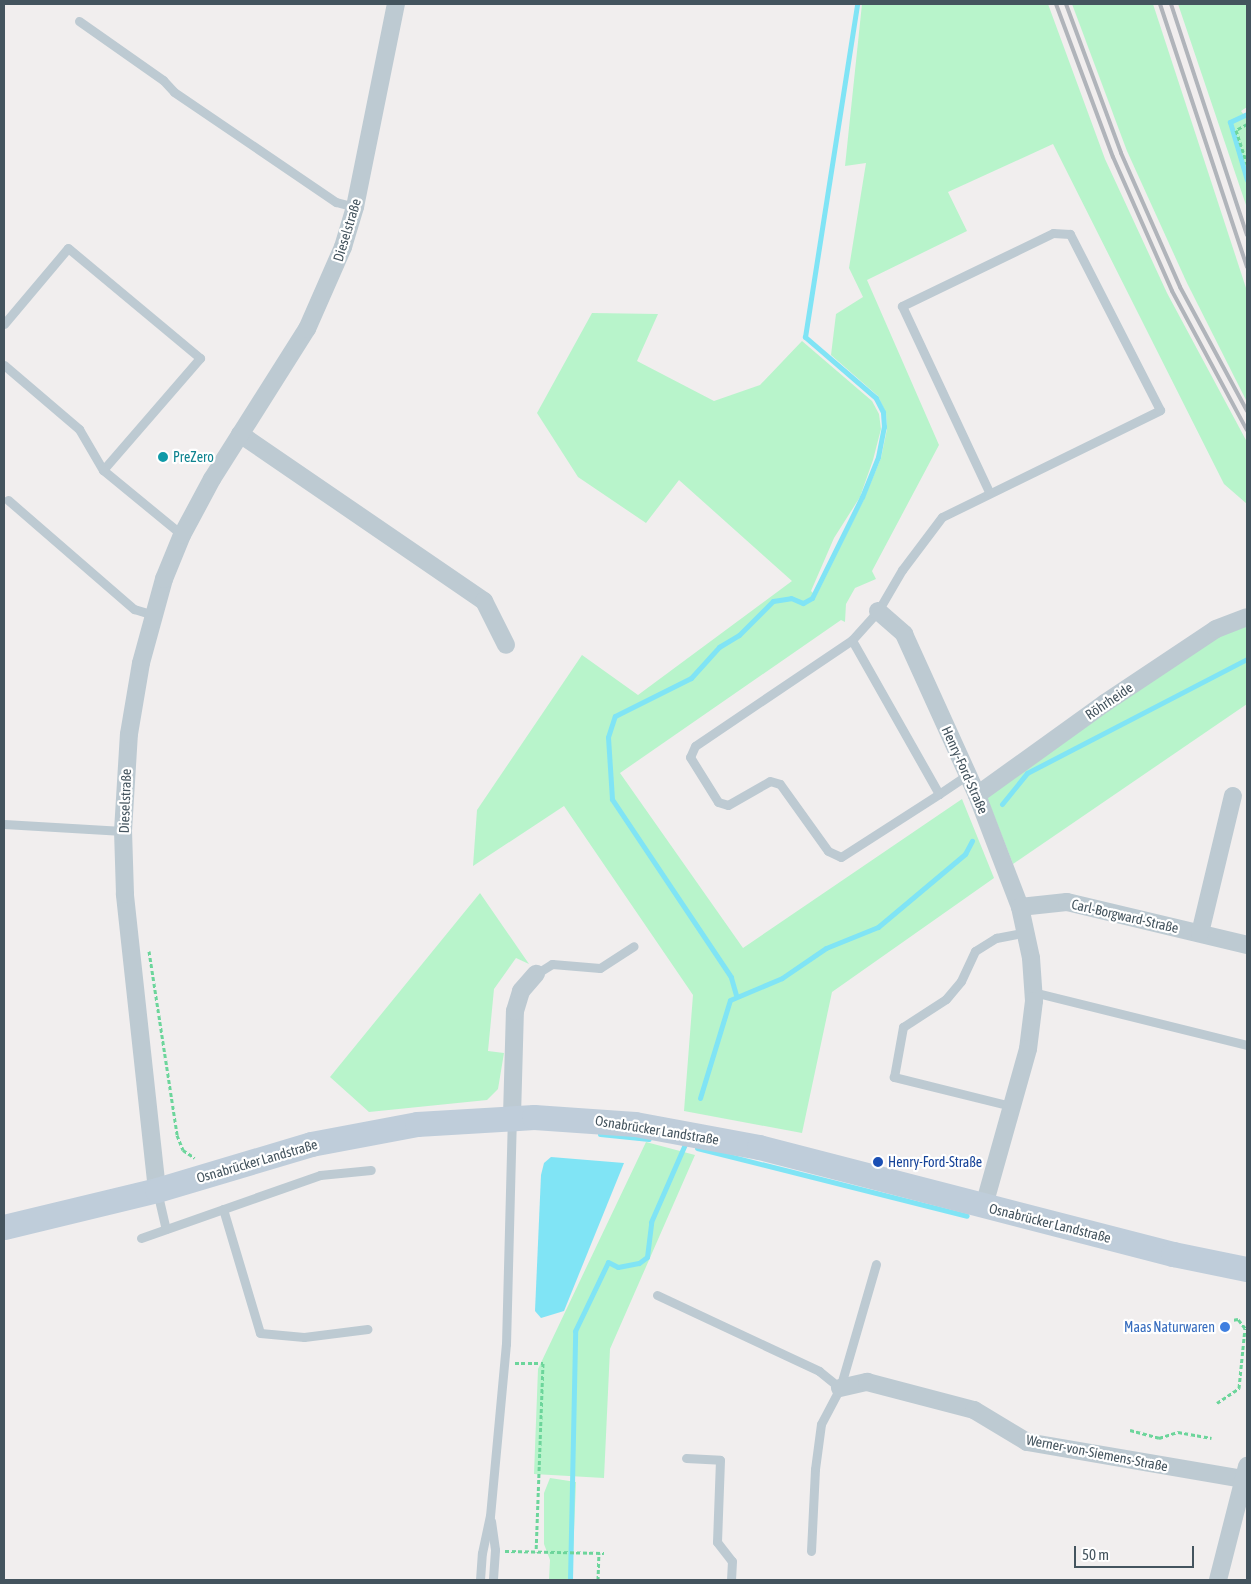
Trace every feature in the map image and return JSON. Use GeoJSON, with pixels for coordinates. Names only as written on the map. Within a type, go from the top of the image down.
{"type":"FeatureCollection","features":[{"type":"Feature","properties":{"kind":"street","name":"Dieselstraße"},"geometry":{"type":"LineString","coordinates":[[157,1190],[125,894],[123,831],[129,734],[141,662],[154,615],[182,535],[240,434],[307,329],[340,255],[356,207],[396,4]]}},
{"type":"Feature","properties":{"kind":"street"},"geometry":{"type":"LineString","coordinates":[[240,434],[484,601],[506,645]]}},
{"type":"Feature","properties":{"kind":"street","name":"Henry-Ford-Straße"},"geometry":{"type":"LineString","coordinates":[[878,611],[904,634],[966,775],[977,795],[1020,907],[1026,932],[1033,992],[1028,1048],[984,1206]]}},
{"type":"Feature","properties":{"kind":"street","name":"Röhrheide"},"geometry":{"type":"LineString","coordinates":[[977,795],[1129,687],[1216,630],[1247,617]]}},
{"type":"Feature","properties":{"kind":"street"},"geometry":{"type":"LineString","coordinates":[[1200,933],[1233,796]]}},
{"type":"Feature","properties":{"kind":"street","name":"Carl-Borgward-Straße"},"geometry":{"type":"LineString","coordinates":[[1020,907],[1067,902],[1247,946]]}},
{"type":"Feature","properties":{"kind":"street"},"geometry":{"type":"LineString","coordinates":[[512,1116],[515,1010],[521,991],[536,974]]}},
{"type":"Feature","properties":{"kind":"street","name":"Osnabrücker Landstraße"},"geometry":{"type":"LineString","coordinates":[[4,1228],[157,1190],[311,1144],[417,1124],[512,1116],[636,1124],[759,1147],[1173,1254],[1247,1269]]}},
{"type":"Feature","properties":{"kind":"street","name":"Werner-von-Siemens-Straße"},"geometry":{"type":"LineString","coordinates":[[840,1388],[867,1382],[974,1410],[1028,1442],[1245,1479],[1218,1580]]}},
{"type":"Feature","properties":{"kind":"lane"},"geometry":{"type":"LineString","coordinates":[[79,21],[163,80],[174,92],[336,202],[356,207]]}},
{"type":"Feature","properties":{"kind":"lane"},"geometry":{"type":"LineString","coordinates":[[966,775],[842,857],[828,851],[780,784],[770,780],[728,805],[718,802],[690,757],[695,746],[852,640],[878,611],[902,570],[942,517],[1160,410],[1070,234],[1053,233],[902,306],[990,492]]}},
{"type":"Feature","properties":{"kind":"lane"},"geometry":{"type":"LineString","coordinates":[[4,324],[68,248],[200,358],[102,470]]}},
{"type":"Feature","properties":{"kind":"lane"},"geometry":{"type":"LineString","coordinates":[[4,365],[78,429],[102,470],[182,535]]}},
{"type":"Feature","properties":{"kind":"lane"},"geometry":{"type":"LineString","coordinates":[[8,500],[134,609],[154,615]]}},
{"type":"Feature","properties":{"kind":"lane"},"geometry":{"type":"LineString","coordinates":[[852,640],[939,794]]}},
{"type":"Feature","properties":{"kind":"lane"},"geometry":{"type":"LineString","coordinates":[[4,824],[123,831]]}},
{"type":"Feature","properties":{"kind":"lane"},"geometry":{"type":"LineString","coordinates":[[1011,1106],[894,1077],[903,1027],[946,999],[961,981],[975,951],[996,938],[1026,932]]}},
{"type":"Feature","properties":{"kind":"lane"},"geometry":{"type":"LineString","coordinates":[[536,974],[552,964],[600,968],[634,946]]}},
{"type":"Feature","properties":{"kind":"lane"},"geometry":{"type":"LineString","coordinates":[[1033,992],[1247,1045]]}},
{"type":"Feature","properties":{"kind":"lane"},"geometry":{"type":"LineString","coordinates":[[480,1580],[482,1554],[490,1516],[504,1362],[512,1116]]}},
{"type":"Feature","properties":{"kind":"lane"},"geometry":{"type":"LineString","coordinates":[[141,1238],[320,1175],[371,1170]]}},
{"type":"Feature","properties":{"kind":"lane"},"geometry":{"type":"LineString","coordinates":[[157,1190],[166,1229]]}},
{"type":"Feature","properties":{"kind":"lane"},"geometry":{"type":"LineString","coordinates":[[223,1210],[260,1333],[304,1337],[367,1329]]}},
{"type":"Feature","properties":{"kind":"lane"},"geometry":{"type":"LineString","coordinates":[[811,1551],[814,1470],[821,1424],[840,1388],[876,1264]]}},
{"type":"Feature","properties":{"kind":"lane"},"geometry":{"type":"LineString","coordinates":[[657,1295],[819,1371],[840,1388]]}},
{"type":"Feature","properties":{"kind":"lane"},"geometry":{"type":"LineString","coordinates":[[686,1458],[720,1460],[717,1542],[732,1561],[731,1580]]}},
{"type":"Feature","properties":{"kind":"lane"},"geometry":{"type":"LineString","coordinates":[[490,1516],[495,1550],[493,1580]]}},
{"type":"Feature","properties":{"kind":"path"},"geometry":{"type":"LineString","coordinates":[[1247,124],[1236,130],[1247,164]]}},
{"type":"Feature","properties":{"kind":"path"},"geometry":{"type":"LineString","coordinates":[[148,941],[177,1135],[183,1150],[199,1161],[191,1164]]}},
{"type":"Feature","properties":{"kind":"path"},"geometry":{"type":"LineString","coordinates":[[1217,1403],[1239,1388],[1245,1328],[1238,1319],[1232,1320]]}},
{"type":"Feature","properties":{"kind":"path"},"geometry":{"type":"LineString","coordinates":[[504,1362],[543,1364],[538,1552]]}},
{"type":"Feature","properties":{"kind":"path"},"geometry":{"type":"LineString","coordinates":[[1130,1430],[1159,1438],[1178,1432],[1211,1438]]}},
{"type":"Feature","properties":{"kind":"path"},"geometry":{"type":"LineString","coordinates":[[495,1550],[604,1553]]}},
{"type":"Feature","properties":{"kind":"path"},"geometry":{"type":"LineString","coordinates":[[598,1580],[599,1553]]}},
{"type":"Feature","properties":{"kind":"green space"},"geometry":{"type":"Polygon","coordinates":[[[862,4],[1048,4],[1105,159],[1167,293],[1247,442],[1247,504],[1224,484],[1053,144],[948,192],[967,231],[867,280],[939,445],[872,571],[876,579],[855,588],[846,604],[845,622],[841,620],[620,773],[743,948],[962,799],[994,878],[832,992],[802,1133],[684,1111],[693,995],[564,806],[473,866],[477,810],[582,655],[638,695],[792,581],[679,480],[646,523],[578,477],[537,413],[592,313],[658,314],[637,361],[714,401],[760,385],[802,341],[872,401],[879,414],[881,429],[873,460],[860,497],[834,538],[811,591],[816,596],[864,499],[881,458],[887,429],[886,413],[878,396],[831,355],[836,314],[863,297],[849,268],[866,163],[845,166],[862,4]]]}},
{"type":"Feature","properties":{"kind":"green space"},"geometry":{"type":"Polygon","coordinates":[[[1072,4],[1153,4],[1247,291],[1247,402],[1187,283],[1127,151],[1072,4]]]}},
{"type":"Feature","properties":{"kind":"green space"},"geometry":{"type":"Polygon","coordinates":[[[1178,4],[1247,4],[1247,107],[1241,111],[1247,119],[1247,208],[1178,4]]]}},
{"type":"Feature","properties":{"kind":"green space"},"geometry":{"type":"Polygon","coordinates":[[[1247,626],[1247,704],[1013,864],[986,795],[1225,631],[1247,626]]]}},
{"type":"Feature","properties":{"kind":"green space"},"geometry":{"type":"Polygon","coordinates":[[[480,893],[529,964],[516,958],[494,989],[488,1051],[504,1053],[498,1089],[487,1100],[369,1112],[330,1077],[480,893]]]}},
{"type":"Feature","properties":{"kind":"green space"},"geometry":{"type":"Polygon","coordinates":[[[646,1142],[695,1155],[610,1349],[604,1478],[534,1474],[538,1369],[646,1142]]]}},
{"type":"Feature","properties":{"kind":"green space"},"geometry":{"type":"Polygon","coordinates":[[[550,1478],[576,1482],[572,1580],[549,1580],[550,1560],[544,1544],[544,1493],[550,1478]]]}},
{"type":"Feature","properties":{"kind":"water"},"geometry":{"type":"Polygon","coordinates":[[[551,1157],[624,1163],[564,1311],[541,1318],[535,1311],[541,1175],[544,1163],[551,1157]]]}},
{"type":"Feature","properties":{"kind":"waterway"},"geometry":{"type":"LineString","coordinates":[[736,995],[731,977],[612,799],[608,737],[615,716],[691,678],[719,647],[739,635],[773,601],[791,598],[803,603],[812,598],[862,497],[878,457],[884,427],[883,412],[876,398],[805,337],[857,4]]}},
{"type":"Feature","properties":{"kind":"waterway"},"geometry":{"type":"LineString","coordinates":[[1247,114],[1230,122],[1247,180]]}},
{"type":"Feature","properties":{"kind":"waterway"},"geometry":{"type":"LineString","coordinates":[[1002,804],[1027,773],[1247,659]]}},
{"type":"Feature","properties":{"kind":"waterway"},"geometry":{"type":"LineString","coordinates":[[700,1098],[730,1000],[782,978],[826,948],[878,927],[965,854],[972,841]]}},
{"type":"Feature","properties":{"kind":"waterway"},"geometry":{"type":"LineString","coordinates":[[600,1134],[649,1139]]}},
{"type":"Feature","properties":{"kind":"waterway"},"geometry":{"type":"LineString","coordinates":[[570,1580],[575,1331],[608,1262],[618,1267],[639,1263],[647,1257],[651,1222],[686,1142]]}},
{"type":"Feature","properties":{"kind":"waterway"},"geometry":{"type":"LineString","coordinates":[[697,1148],[967,1216]]}},
{"type":"Feature","properties":{"kind":"railway"},"geometry":{"type":"LineString","coordinates":[[1056,4],[1113,157],[1172,291],[1247,430]]}},
{"type":"Feature","properties":{"kind":"railway"},"geometry":{"type":"LineString","coordinates":[[1066,4],[1121,153],[1180,287],[1247,411]]}},
{"type":"Feature","properties":{"kind":"railway"},"geometry":{"type":"LineString","coordinates":[[1160,4],[1247,267]]}},
{"type":"Feature","properties":{"kind":"railway"},"geometry":{"type":"LineString","coordinates":[[1171,4],[1247,235]]}},
{"type":"Feature","properties":{"kind":"place","name":"PreZero"},"geometry":{"type":"Point","coordinates":[163,457]}},
{"type":"Feature","properties":{"kind":"place","name":"Henry-Ford-Straße"},"geometry":{"type":"Point","coordinates":[878,1162]}},
{"type":"Feature","properties":{"kind":"place","name":"Maas Naturwaren"},"geometry":{"type":"Point","coordinates":[1225,1327]}}]}
